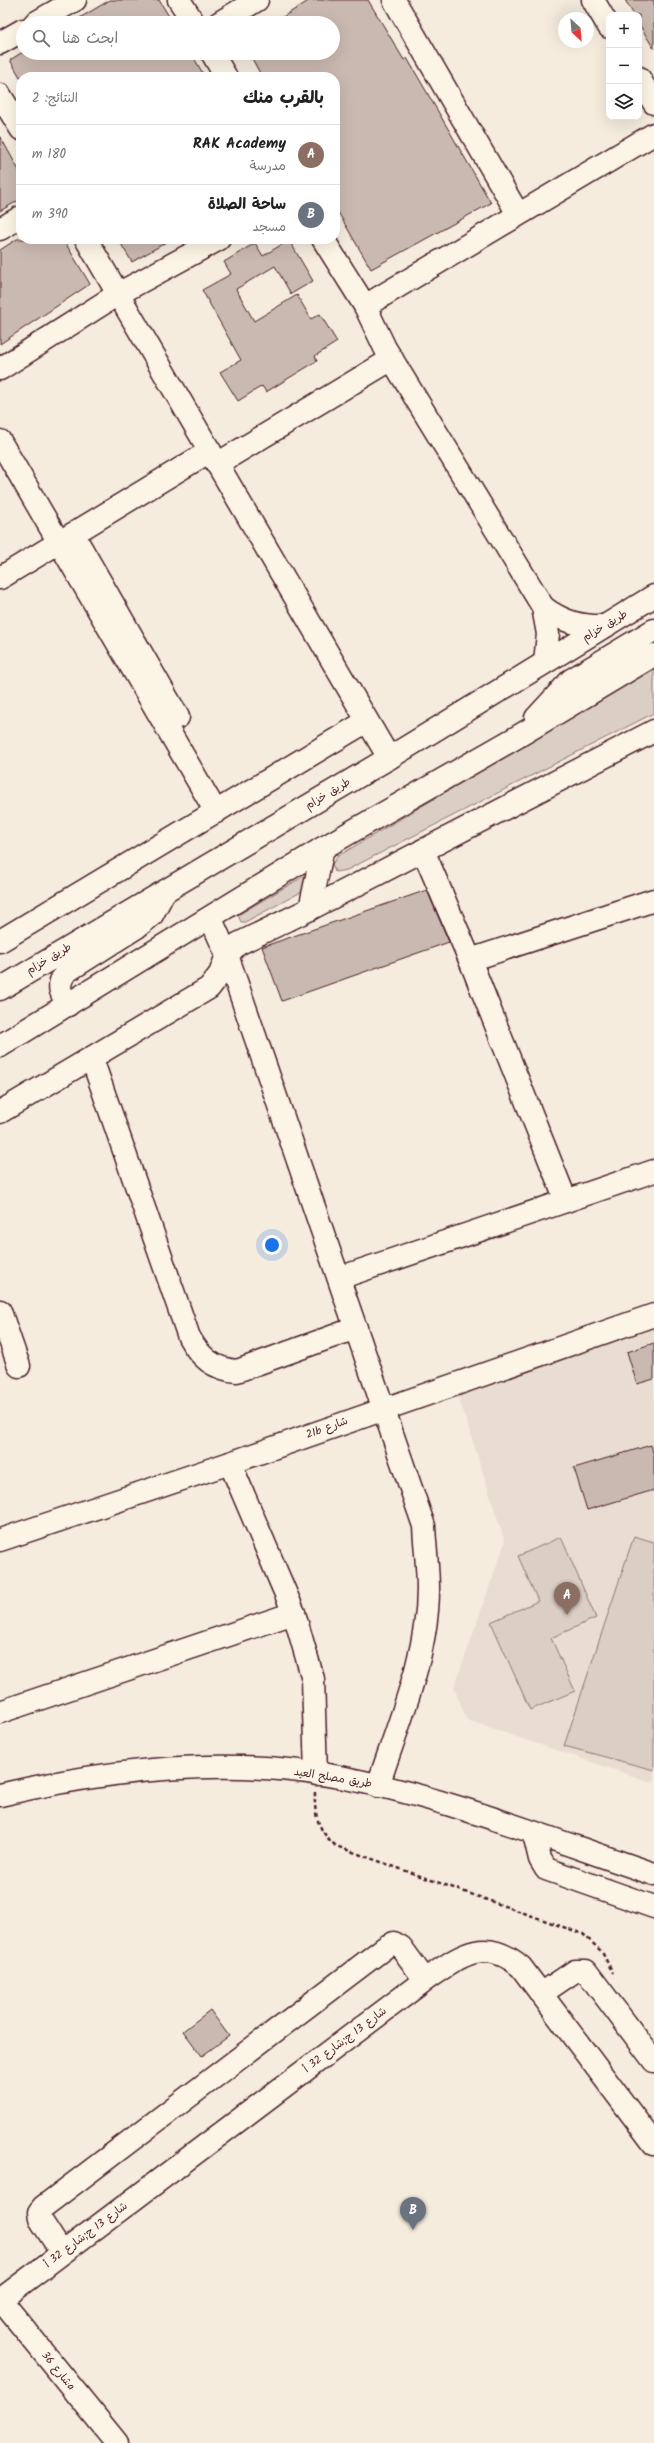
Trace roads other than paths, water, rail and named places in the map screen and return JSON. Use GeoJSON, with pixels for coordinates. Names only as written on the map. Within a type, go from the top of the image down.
{"type":"FeatureCollection","features":[{"type":"Feature","properties":{"kind":"street"},"geometry":{"type":"LineString","coordinates":[[47,16],[75,0]]}},
{"type":"Feature","properties":{"kind":"street"},"geometry":{"type":"LineString","coordinates":[[179,0],[189,16]]}},
{"type":"Feature","properties":{"kind":"street"},"geometry":{"type":"LineString","coordinates":[[231,16],[258,0]]}},
{"type":"Feature","properties":{"kind":"street"},"geometry":{"type":"LineString","coordinates":[[394,0],[518,214]]}},
{"type":"Feature","properties":{"kind":"street"},"geometry":{"type":"LineString","coordinates":[[593,0],[606,22]]}},
{"type":"Feature","properties":{"kind":"street"},"geometry":{"type":"LineString","coordinates":[[0,43],[16,34]]}},
{"type":"Feature","properties":{"kind":"street"},"geometry":{"type":"LineString","coordinates":[[216,60],[223,72]]}},
{"type":"Feature","properties":{"kind":"street"},"geometry":{"type":"LineString","coordinates":[[642,83],[654,103]]}},
{"type":"Feature","properties":{"kind":"street"},"geometry":{"type":"LineString","coordinates":[[0,95],[16,121]]}},
{"type":"Feature","properties":{"kind":"street"},"geometry":{"type":"LineString","coordinates":[[365,306],[654,134]]}},
{"type":"Feature","properties":{"kind":"street"},"geometry":{"type":"LineString","coordinates":[[0,229],[16,220]]}},
{"type":"Feature","properties":{"kind":"street"},"geometry":{"type":"LineString","coordinates":[[89,244],[389,758]]}},
{"type":"Feature","properties":{"kind":"street"},"geometry":{"type":"LineString","coordinates":[[0,369],[118,294],[209,244]]}},
{"type":"Feature","properties":{"kind":"street"},"geometry":{"type":"LineString","coordinates":[[326,244],[365,306],[392,358],[543,607],[548,634],[545,662]]}},
{"type":"Feature","properties":{"kind":"street"},"geometry":{"type":"LineString","coordinates":[[0,578],[66,538],[392,358]]}},
{"type":"Feature","properties":{"kind":"street"},"geometry":{"type":"LineString","coordinates":[[0,441],[66,538],[222,808]]}},
{"type":"Feature","properties":{"kind":"street","name":"طريق خزام"},"geometry":{"type":"LineString","coordinates":[[0,989],[389,758],[654,596]]}},
{"type":"Feature","properties":{"kind":"street"},"geometry":{"type":"LineString","coordinates":[[543,607],[556,617],[572,624],[589,627],[606,626]]}},
{"type":"Feature","properties":{"kind":"street"},"geometry":{"type":"LineString","coordinates":[[517,737],[571,680],[654,630]]}},
{"type":"Feature","properties":{"kind":"street"},"geometry":{"type":"LineString","coordinates":[[0,1046],[211,919],[323,848],[517,737],[654,655]]}},
{"type":"Feature","properties":{"kind":"street"},"geometry":{"type":"LineString","coordinates":[[0,941],[367,721]]}},
{"type":"Feature","properties":{"kind":"street"},"geometry":{"type":"LineString","coordinates":[[0,1112],[92,1059],[209,988],[220,974],[227,955],[238,944],[310,909],[654,731]]}},
{"type":"Feature","properties":{"kind":"street"},"geometry":{"type":"LineString","coordinates":[[310,909],[323,848]]}},
{"type":"Feature","properties":{"kind":"street"},"geometry":{"type":"LineString","coordinates":[[423,850],[470,960],[566,1201]]}},
{"type":"Feature","properties":{"kind":"street"},"geometry":{"type":"LineString","coordinates":[[68,1005],[60,990],[60,980],[66,972],[137,927],[152,915],[166,890]]}},
{"type":"Feature","properties":{"kind":"street"},"geometry":{"type":"LineString","coordinates":[[470,960],[654,900]]}},
{"type":"Feature","properties":{"kind":"street"},"geometry":{"type":"LineString","coordinates":[[211,919],[227,955],[424,1526],[428,1590],[423,1630],[414,1675],[378,1786]]}},
{"type":"Feature","properties":{"kind":"street"},"geometry":{"type":"LineString","coordinates":[[92,1059],[189,1337],[208,1362],[224,1370],[237,1371],[356,1328]]}},
{"type":"Feature","properties":{"kind":"street"},"geometry":{"type":"LineString","coordinates":[[339,1278],[654,1171]]}},
{"type":"Feature","properties":{"kind":"street"},"geometry":{"type":"LineString","coordinates":[[0,1311],[19,1366]]}},
{"type":"Feature","properties":{"kind":"street","name":"21b شارع"},"geometry":{"type":"LineString","coordinates":[[0,1540],[230,1463],[383,1408],[654,1315]]}},
{"type":"Feature","properties":{"kind":"street"},"geometry":{"type":"LineString","coordinates":[[230,1463],[294,1613],[313,1679],[316,1774]]}},
{"type":"Feature","properties":{"kind":"street"},"geometry":{"type":"LineString","coordinates":[[0,1712],[294,1613]]}},
{"type":"Feature","properties":{"kind":"street","name":"طريق مصلح العيد"},"geometry":{"type":"LineString","coordinates":[[0,1795],[47,1784],[173,1769],[250,1767],[316,1774],[378,1786],[534,1834],[654,1874]]}},
{"type":"Feature","properties":{"kind":"street"},"geometry":{"type":"LineString","coordinates":[[534,1834],[540,1860],[546,1869],[654,1907]]}},
{"type":"Feature","properties":{"kind":"street"},"geometry":{"type":"LineString","coordinates":[[62,2253],[40,2219],[39,2212],[43,2207],[387,1946],[394,1943],[401,1946],[425,1980]]}},
{"type":"Feature","properties":{"kind":"street","name":"شارع 13 ج;شارع 32 أ"},"geometry":{"type":"LineString","coordinates":[[0,2299],[425,1980],[466,1953],[481,1950],[496,1951],[510,1957],[521,1967],[654,2144]]}},
{"type":"Feature","properties":{"kind":"street"},"geometry":{"type":"LineString","coordinates":[[541,1994],[574,1971],[586,1971],[654,2061]]}},
{"type":"Feature","properties":{"kind":"street","name":"شارع 36a"},"geometry":{"type":"LineString","coordinates":[[0,2299],[117,2443]]}},
{"type":"Feature","properties":{"kind":"place","name":"RAK Academy"},"geometry":{"type":"Point","coordinates":[567,1615]}},
{"type":"Feature","properties":{"kind":"place","name":"ساحة الصلاة"},"geometry":{"type":"Point","coordinates":[413,2230]}}]}
